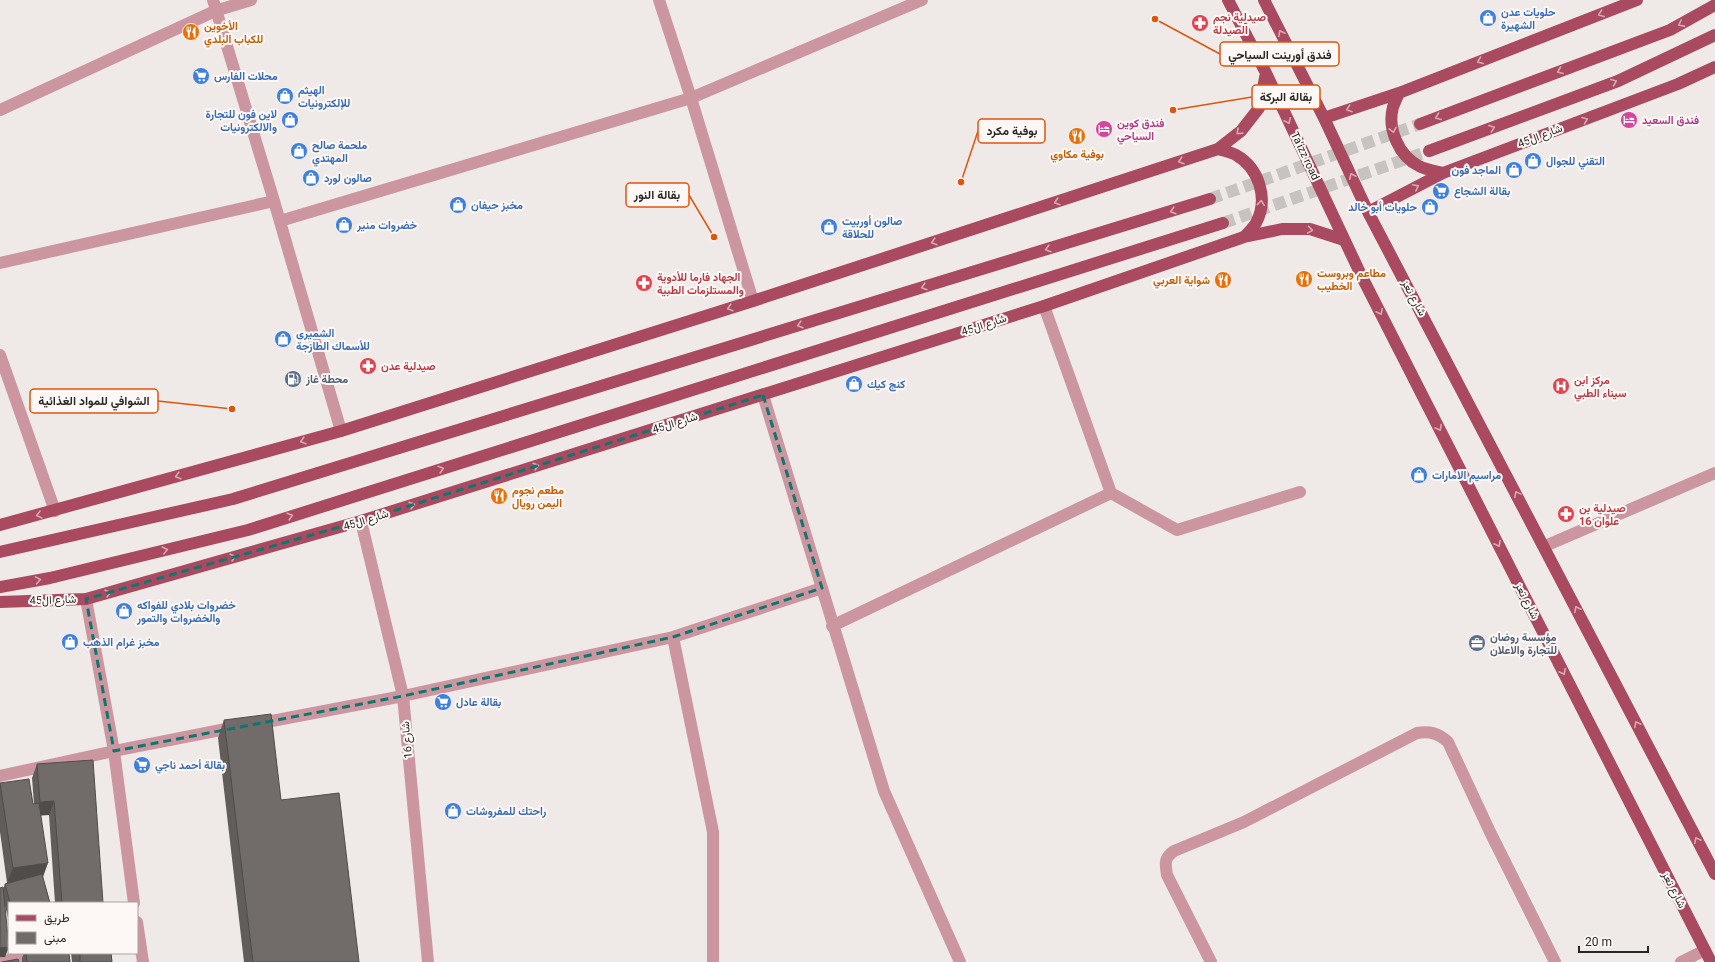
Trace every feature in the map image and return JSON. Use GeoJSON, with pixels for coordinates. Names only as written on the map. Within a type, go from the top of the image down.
{"type":"FeatureCollection","features":[{"type":"Feature","properties":{"kind":"main road"},"geometry":{"type":"LineString","coordinates":[[0,525],[341,431],[753,301],[1218,149],[1241,131],[1259,108],[1266,73],[1228,0]]}},
{"type":"Feature","properties":{"kind":"main road"},"geometry":{"type":"LineString","coordinates":[[1264,0],[1324,118],[1368,212]]}},
{"type":"Feature","properties":{"kind":"main road"},"geometry":{"type":"LineString","coordinates":[[1324,118],[1399,93],[1637,0]]}},
{"type":"Feature","properties":{"kind":"main road"},"geometry":{"type":"LineString","coordinates":[[1420,124],[1670,30],[1715,6]]}},
{"type":"Feature","properties":{"kind":"main road"},"geometry":{"type":"LineString","coordinates":[[1429,151],[1618,81],[1715,35]]}},
{"type":"Feature","properties":{"kind":"main road","name":"شارع ال45"},"geometry":{"type":"LineString","coordinates":[[1368,212],[1443,173],[1678,84],[1715,67]]}},
{"type":"Feature","properties":{"kind":"main road","name":"Ta'izz road"},"geometry":{"type":"LineString","coordinates":[[1266,73],[1344,240]]}},
{"type":"Feature","properties":{"kind":"main road"},"geometry":{"type":"LineString","coordinates":[[1399,93],[1393,108],[1392,125],[1396,141],[1405,156],[1419,166],[1443,173]]}},
{"type":"Feature","properties":{"kind":"main road"},"geometry":{"type":"LineString","coordinates":[[1218,149],[1236,154],[1251,167],[1260,184],[1262,203],[1256,222],[1244,237]]}},
{"type":"Feature","properties":{"kind":"main road"},"geometry":{"type":"LineString","coordinates":[[0,552],[233,498],[1210,199]]}},
{"type":"Feature","properties":{"kind":"main road","name":"شارع تعز"},"geometry":{"type":"LineString","coordinates":[[1368,212],[1545,546],[1715,874]]}},
{"type":"Feature","properties":{"kind":"main road","name":"شارع ال45"},"geometry":{"type":"LineString","coordinates":[[0,587],[50,578],[248,530],[1223,223]]}},
{"type":"Feature","properties":{"kind":"main road","name":"شارع ال45"},"geometry":{"type":"LineString","coordinates":[[0,602],[86,599],[361,522],[1044,306],[1244,237],[1282,229],[1310,229],[1344,240]]}},
{"type":"Feature","properties":{"kind":"main road","name":"شارع تعز"},"geometry":{"type":"LineString","coordinates":[[1344,240],[1711,962]]}},
{"type":"Feature","properties":{"kind":"street"},"geometry":{"type":"LineString","coordinates":[[0,110],[214,5],[251,0]]}},
{"type":"Feature","properties":{"kind":"street"},"geometry":{"type":"LineString","coordinates":[[659,0],[691,98],[753,301]]}},
{"type":"Feature","properties":{"kind":"street"},"geometry":{"type":"LineString","coordinates":[[280,221],[691,98],[922,0]]}},
{"type":"Feature","properties":{"kind":"street"},"geometry":{"type":"LineString","coordinates":[[214,5],[274,200],[341,431]]}},
{"type":"Feature","properties":{"kind":"street"},"geometry":{"type":"LineString","coordinates":[[0,262],[274,200]]}},
{"type":"Feature","properties":{"kind":"street"},"geometry":{"type":"LineString","coordinates":[[1044,306],[1111,493],[1176,530],[1300,492]]}},
{"type":"Feature","properties":{"kind":"street"},"geometry":{"type":"LineString","coordinates":[[0,355],[55,511]]}},
{"type":"Feature","properties":{"kind":"street"},"geometry":{"type":"LineString","coordinates":[[763,395],[822,588],[832,626],[884,791],[960,962]]}},
{"type":"Feature","properties":{"kind":"street"},"geometry":{"type":"LineString","coordinates":[[1545,546],[1715,473]]}},
{"type":"Feature","properties":{"kind":"street"},"geometry":{"type":"LineString","coordinates":[[832,626],[1111,493]]}},
{"type":"Feature","properties":{"kind":"street","name":"شارع 16"},"geometry":{"type":"LineString","coordinates":[[361,522],[403,696],[428,962]]}},
{"type":"Feature","properties":{"kind":"street"},"geometry":{"type":"LineString","coordinates":[[0,776],[114,750],[403,696],[673,637],[822,588]]}},
{"type":"Feature","properties":{"kind":"street"},"geometry":{"type":"LineString","coordinates":[[86,599],[114,750],[134,902]]}},
{"type":"Feature","properties":{"kind":"street"},"geometry":{"type":"LineString","coordinates":[[673,637],[713,832],[713,962]]}},
{"type":"Feature","properties":{"kind":"street"},"geometry":{"type":"LineString","coordinates":[[1211,962],[1167,875],[1165,862],[1167,856],[1174,851],[1244,822],[1417,734],[1428,732],[1439,734],[1448,742],[1491,834],[1555,962]]}},
{"type":"Feature","properties":{"kind":"street"},"geometry":{"type":"LineString","coordinates":[[138,934],[143,962]]}},
{"type":"Feature","properties":{"kind":"street"},"geometry":{"type":"LineString","coordinates":[[1681,962],[1705,950]]}},
{"type":"Feature","properties":{"kind":"street"},"geometry":{"type":"LineString","coordinates":[[0,962],[36,954]]}},
{"type":"Feature","properties":{"kind":"highlighted area"},"geometry":{"type":"Polygon","coordinates":[[[763,395],[822,588],[673,637],[403,696],[114,751],[86,599],[361,521],[763,395]]]}},
{"type":"Feature","properties":{"kind":"building"},"geometry":{"type":"Polygon","coordinates":[[[271,714],[281,800],[339,793],[359,962],[253,962],[224,720],[271,714]]]}},
{"type":"Feature","properties":{"kind":"building"},"geometry":{"type":"Polygon","coordinates":[[[93,760],[103,902],[62,902],[54,801],[40,802],[37,764],[93,760]]]}},
{"type":"Feature","properties":{"kind":"building"},"geometry":{"type":"Polygon","coordinates":[[[29,779],[33,804],[39,803],[48,863],[13,868],[0,783],[29,779]]]}},
{"type":"Feature","properties":{"kind":"building"},"geometry":{"type":"Polygon","coordinates":[[[42,874],[50,902],[10,902],[5,884],[42,874]]]}},
{"type":"Feature","properties":{"kind":"building"},"geometry":{"type":"Polygon","coordinates":[[[3,887],[8,947],[0,948],[0,888],[3,887]]]}},
{"type":"Feature","properties":{"kind":"building"},"geometry":{"type":"Polygon","coordinates":[[[26,954],[69,954],[70,962],[27,962],[26,954]]]}},
{"type":"Feature","properties":{"kind":"building"},"geometry":{"type":"Polygon","coordinates":[[[80,954],[111,954],[112,962],[80,962],[80,954]]]}},
{"type":"Feature","properties":{"kind":"building"},"geometry":{"type":"Polygon","coordinates":[[[18,959],[19,962],[2,962],[18,959]]]}},
{"type":"Feature","properties":{"kind":"tunnel"},"geometry":{"type":"LineString","coordinates":[[1210,199],[1420,124]]}},
{"type":"Feature","properties":{"kind":"tunnel"},"geometry":{"type":"LineString","coordinates":[[1223,223],[1429,151]]}},
{"type":"Feature","properties":{"kind":"place","name":"حلويات عدن الشهيرة"},"geometry":{"type":"Point","coordinates":[1488,18]}},
{"type":"Feature","properties":{"kind":"place","name":"فندق أورينت السياحي"},"geometry":{"type":"Point","coordinates":[1155,19]}},
{"type":"Feature","properties":{"kind":"place","name":"صيدلية نجم الصيدلة"},"geometry":{"type":"Point","coordinates":[1200,23]}},
{"type":"Feature","properties":{"kind":"place","name":"الأخوين للكباب البلدي"},"geometry":{"type":"Point","coordinates":[191,32]}},
{"type":"Feature","properties":{"kind":"place","name":"محلات الفارس"},"geometry":{"type":"Point","coordinates":[201,76]}},
{"type":"Feature","properties":{"kind":"place","name":"الهيثم للإلكترونيات"},"geometry":{"type":"Point","coordinates":[285,96]}},
{"type":"Feature","properties":{"kind":"place","name":"بقالة البركة"},"geometry":{"type":"Point","coordinates":[1173,110]}},
{"type":"Feature","properties":{"kind":"place","name":"لاين فون للتجارة والالكترونيات"},"geometry":{"type":"Point","coordinates":[290,120]}},
{"type":"Feature","properties":{"kind":"place","name":"فندق السعيد"},"geometry":{"type":"Point","coordinates":[1629,120]}},
{"type":"Feature","properties":{"kind":"place","name":"فندق كوين السياحي"},"geometry":{"type":"Point","coordinates":[1104,129]}},
{"type":"Feature","properties":{"kind":"place","name":"بوفية مكاوي"},"geometry":{"type":"Point","coordinates":[1077,136]}},
{"type":"Feature","properties":{"kind":"place","name":"ملحمة صالح المهتدي"},"geometry":{"type":"Point","coordinates":[299,151]}},
{"type":"Feature","properties":{"kind":"place","name":"التقني للجوال"},"geometry":{"type":"Point","coordinates":[1533,161]}},
{"type":"Feature","properties":{"kind":"place","name":"الماجد فون"},"geometry":{"type":"Point","coordinates":[1514,170]}},
{"type":"Feature","properties":{"kind":"place","name":"صالون لورد"},"geometry":{"type":"Point","coordinates":[311,178]}},
{"type":"Feature","properties":{"kind":"place","name":"بوفية مكرد"},"geometry":{"type":"Point","coordinates":[961,182]}},
{"type":"Feature","properties":{"kind":"place","name":"بقالة الشجاع"},"geometry":{"type":"Point","coordinates":[1441,191]}},
{"type":"Feature","properties":{"kind":"place","name":"مخبز حيفان"},"geometry":{"type":"Point","coordinates":[458,205]}},
{"type":"Feature","properties":{"kind":"place","name":"حلويات أبو خالد"},"geometry":{"type":"Point","coordinates":[1430,207]}},
{"type":"Feature","properties":{"kind":"place","name":"خضروات منير"},"geometry":{"type":"Point","coordinates":[344,225]}},
{"type":"Feature","properties":{"kind":"place","name":"صالون أوربيت للحلاقة"},"geometry":{"type":"Point","coordinates":[829,227]}},
{"type":"Feature","properties":{"kind":"place","name":"بقالة النور"},"geometry":{"type":"Point","coordinates":[714,237]}},
{"type":"Feature","properties":{"kind":"place","name":"مطاعم وبروست الخطيب"},"geometry":{"type":"Point","coordinates":[1304,279]}},
{"type":"Feature","properties":{"kind":"place","name":"شواية العربي"},"geometry":{"type":"Point","coordinates":[1223,280]}},
{"type":"Feature","properties":{"kind":"place","name":"الجهاد فارما للأدوية والمستلزمات الطبية"},"geometry":{"type":"Point","coordinates":[644,283]}},
{"type":"Feature","properties":{"kind":"place","name":"الشميري للأسماك الطازجة"},"geometry":{"type":"Point","coordinates":[283,339]}},
{"type":"Feature","properties":{"kind":"place","name":"صيدلية عدن"},"geometry":{"type":"Point","coordinates":[368,366]}},
{"type":"Feature","properties":{"kind":"place","name":"محطة غاز"},"geometry":{"type":"Point","coordinates":[293,379]}},
{"type":"Feature","properties":{"kind":"place","name":"كنج كيك"},"geometry":{"type":"Point","coordinates":[854,384]}},
{"type":"Feature","properties":{"kind":"place","name":"مركز ابن سيناء الطبي"},"geometry":{"type":"Point","coordinates":[1561,386]}},
{"type":"Feature","properties":{"kind":"place","name":"الشوافي للمواد الغذائية"},"geometry":{"type":"Point","coordinates":[232,409]}},
{"type":"Feature","properties":{"kind":"place","name":"مراسيم الامارات"},"geometry":{"type":"Point","coordinates":[1419,475]}},
{"type":"Feature","properties":{"kind":"place","name":"مطعم نجوم اليمن رويال"},"geometry":{"type":"Point","coordinates":[499,496]}},
{"type":"Feature","properties":{"kind":"place","name":"صيدلية بن علوان 16"},"geometry":{"type":"Point","coordinates":[1566,514]}},
{"type":"Feature","properties":{"kind":"place","name":"خضروات بلادي للفواكه والخضروات والتمور"},"geometry":{"type":"Point","coordinates":[124,611]}},
{"type":"Feature","properties":{"kind":"place","name":"مخبز غرام الذهب"},"geometry":{"type":"Point","coordinates":[70,642]}},
{"type":"Feature","properties":{"kind":"place","name":"مؤسسة روضان للتجارة والاعلان"},"geometry":{"type":"Point","coordinates":[1477,643]}},
{"type":"Feature","properties":{"kind":"place","name":"بقالة عادل"},"geometry":{"type":"Point","coordinates":[443,702]}},
{"type":"Feature","properties":{"kind":"place","name":"بقالة أحمد ناجي"},"geometry":{"type":"Point","coordinates":[142,765]}},
{"type":"Feature","properties":{"kind":"place","name":"راحتك للمفروشات"},"geometry":{"type":"Point","coordinates":[453,811]}}]}
